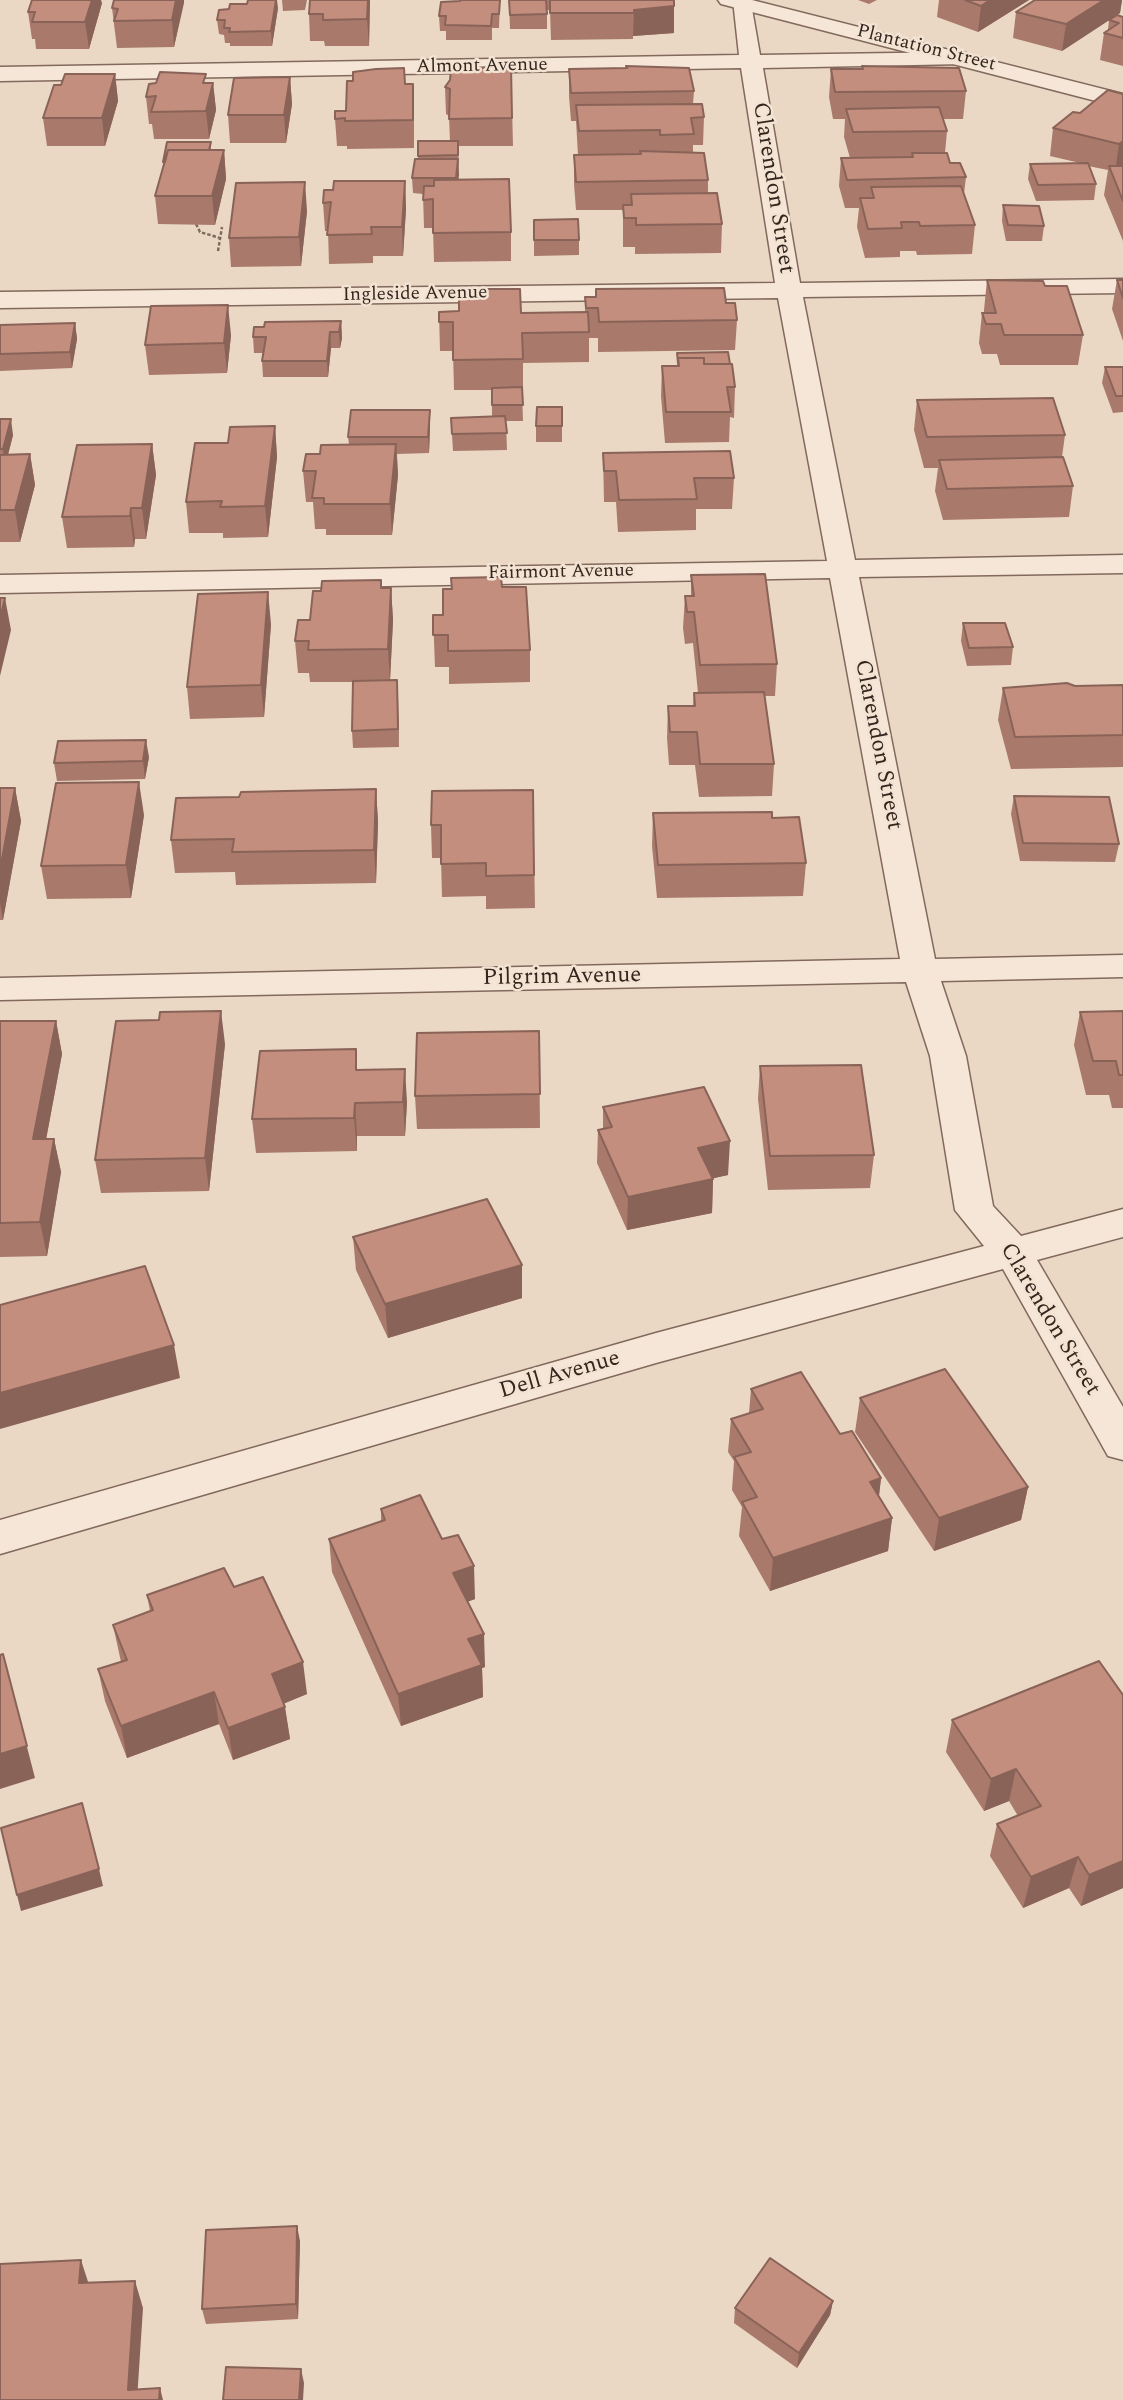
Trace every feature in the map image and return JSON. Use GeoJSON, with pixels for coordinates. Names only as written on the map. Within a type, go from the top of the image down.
{"type":"FeatureCollection","features":[{"type":"Feature","properties":{"kind":"street","name":"Plantation Street"},"geometry":{"type":"LineString","coordinates":[[735,2],[964,58],[1123,101]]}},
{"type":"Feature","properties":{"kind":"street","name":"Clarendon Street"},"geometry":{"type":"LineString","coordinates":[[735,2],[751,62],[789,290],[920,971],[948,1056],[974,1209],[1013,1253],[1123,1444]]}},
{"type":"Feature","properties":{"kind":"street","name":"Almont Avenue"},"geometry":{"type":"LineString","coordinates":[[0,74],[964,58]]}},
{"type":"Feature","properties":{"kind":"street","name":"Ingleside Avenue"},"geometry":{"type":"LineString","coordinates":[[0,300],[1123,286]]}},
{"type":"Feature","properties":{"kind":"street","name":"Fairmont Avenue"},"geometry":{"type":"LineString","coordinates":[[0,584],[1123,564]]}},
{"type":"Feature","properties":{"kind":"street","name":"Pilgrim Avenue"},"geometry":{"type":"LineString","coordinates":[[0,989],[1123,966]]}},
{"type":"Feature","properties":{"kind":"street","name":"Dell Avenue"},"geometry":{"type":"LineString","coordinates":[[0,1537],[656,1348],[1123,1223]]}},
{"type":"Feature","properties":{"kind":"path"},"geometry":{"type":"LineString","coordinates":[[197,225],[200,232],[220,238]]}},
{"type":"Feature","properties":{"kind":"building"},"geometry":{"type":"Polygon","coordinates":[[[32,0],[92,0],[85,22],[32,22],[35,12],[28,12],[32,0]]]}},
{"type":"Feature","properties":{"kind":"building"},"geometry":{"type":"Polygon","coordinates":[[[114,0],[176,0],[172,20],[114,21],[118,9],[112,8],[114,0]]]}},
{"type":"Feature","properties":{"kind":"building"},"geometry":{"type":"Polygon","coordinates":[[[248,0],[276,0],[271,31],[229,32],[230,28],[224,28],[225,20],[217,20],[219,10],[229,9],[230,4],[247,4],[248,0]]]}},
{"type":"Feature","properties":{"kind":"building"},"geometry":{"type":"Polygon","coordinates":[[[310,0],[368,0],[367,19],[323,20],[323,14],[309,14],[310,0]]]}},
{"type":"Feature","properties":{"kind":"building"},"geometry":{"type":"Polygon","coordinates":[[[500,0],[499,14],[492,14],[491,26],[445,25],[446,16],[439,16],[441,2],[500,0]]]}},
{"type":"Feature","properties":{"kind":"building"},"geometry":{"type":"Polygon","coordinates":[[[509,0],[546,0],[547,14],[510,15],[509,0]]]}},
{"type":"Feature","properties":{"kind":"building"},"geometry":{"type":"Polygon","coordinates":[[[550,0],[674,0],[674,6],[634,10],[634,13],[550,13],[550,0]]]}},
{"type":"Feature","properties":{"kind":"building"},"geometry":{"type":"Polygon","coordinates":[[[965,0],[990,0],[981,6],[965,0]]]}},
{"type":"Feature","properties":{"kind":"building"},"geometry":{"type":"Polygon","coordinates":[[[1035,0],[1104,0],[1066,24],[1016,12],[1035,0]]]}},
{"type":"Feature","properties":{"kind":"building"},"geometry":{"type":"Polygon","coordinates":[[[1117,15],[1123,17],[1123,38],[1104,33],[1119,23],[1109,20],[1117,15]]]}},
{"type":"Feature","properties":{"kind":"building"},"geometry":{"type":"Polygon","coordinates":[[[511,66],[512,118],[449,119],[450,89],[445,87],[450,80],[451,69],[511,66]]]}},
{"type":"Feature","properties":{"kind":"building"},"geometry":{"type":"Polygon","coordinates":[[[626,66],[689,68],[694,91],[571,93],[569,69],[627,68],[626,66]]]}},
{"type":"Feature","properties":{"kind":"building"},"geometry":{"type":"Polygon","coordinates":[[[862,66],[959,68],[966,91],[835,92],[831,69],[863,69],[862,66]]]}},
{"type":"Feature","properties":{"kind":"building"},"geometry":{"type":"Polygon","coordinates":[[[404,68],[405,84],[413,84],[413,120],[335,119],[335,111],[346,111],[347,81],[353,81],[353,72],[404,68]]]}},
{"type":"Feature","properties":{"kind":"building"},"geometry":{"type":"Polygon","coordinates":[[[160,72],[206,74],[203,83],[213,83],[206,111],[151,112],[156,96],[146,97],[149,84],[156,83],[160,72]]]}},
{"type":"Feature","properties":{"kind":"building"},"geometry":{"type":"Polygon","coordinates":[[[65,74],[115,74],[102,118],[43,118],[54,85],[61,85],[65,74]]]}},
{"type":"Feature","properties":{"kind":"building"},"geometry":{"type":"Polygon","coordinates":[[[290,77],[284,115],[228,115],[234,78],[290,77]]]}},
{"type":"Feature","properties":{"kind":"building"},"geometry":{"type":"Polygon","coordinates":[[[1108,90],[1123,94],[1123,141],[1119,144],[1053,128],[1073,112],[1080,113],[1108,90]]]}},
{"type":"Feature","properties":{"kind":"building"},"geometry":{"type":"Polygon","coordinates":[[[702,104],[704,117],[691,118],[694,134],[660,135],[660,130],[579,131],[576,105],[702,104]]]}},
{"type":"Feature","properties":{"kind":"building"},"geometry":{"type":"Polygon","coordinates":[[[939,107],[947,131],[853,132],[846,109],[939,107]]]}},
{"type":"Feature","properties":{"kind":"building"},"geometry":{"type":"Polygon","coordinates":[[[418,141],[458,141],[458,155],[418,156],[418,141]]]}},
{"type":"Feature","properties":{"kind":"building"},"geometry":{"type":"Polygon","coordinates":[[[167,142],[211,142],[209,150],[168,150],[163,162],[167,142]]]}},
{"type":"Feature","properties":{"kind":"building"},"geometry":{"type":"Polygon","coordinates":[[[168,150],[224,150],[212,196],[155,196],[168,150]]]}},
{"type":"Feature","properties":{"kind":"building"},"geometry":{"type":"Polygon","coordinates":[[[640,151],[704,153],[708,180],[576,182],[574,155],[641,154],[640,151]]]}},
{"type":"Feature","properties":{"kind":"building"},"geometry":{"type":"Polygon","coordinates":[[[912,153],[947,153],[950,163],[960,163],[966,177],[847,180],[841,158],[913,157],[912,153]]]}},
{"type":"Feature","properties":{"kind":"building"},"geometry":{"type":"Polygon","coordinates":[[[415,159],[458,159],[456,178],[412,178],[415,159]]]}},
{"type":"Feature","properties":{"kind":"building"},"geometry":{"type":"Polygon","coordinates":[[[1088,163],[1096,184],[1038,185],[1030,164],[1088,163]]]}},
{"type":"Feature","properties":{"kind":"building"},"geometry":{"type":"Polygon","coordinates":[[[1109,166],[1123,166],[1123,201],[1109,166]]]}},
{"type":"Feature","properties":{"kind":"building"},"geometry":{"type":"Polygon","coordinates":[[[509,179],[511,232],[433,233],[433,199],[423,200],[424,186],[434,186],[434,180],[509,179]]]}},
{"type":"Feature","properties":{"kind":"building"},"geometry":{"type":"Polygon","coordinates":[[[334,181],[405,181],[402,227],[371,227],[372,234],[327,235],[331,202],[323,203],[324,190],[333,190],[334,181]]]}},
{"type":"Feature","properties":{"kind":"building"},"geometry":{"type":"Polygon","coordinates":[[[305,182],[299,237],[229,238],[236,183],[305,182]]]}},
{"type":"Feature","properties":{"kind":"building"},"geometry":{"type":"Polygon","coordinates":[[[961,186],[975,225],[920,226],[919,222],[901,222],[902,228],[868,229],[860,198],[874,198],[871,187],[961,186]]]}},
{"type":"Feature","properties":{"kind":"building"},"geometry":{"type":"Polygon","coordinates":[[[717,193],[722,224],[636,225],[636,218],[624,218],[623,205],[632,205],[631,194],[717,193]]]}},
{"type":"Feature","properties":{"kind":"building"},"geometry":{"type":"Polygon","coordinates":[[[1003,205],[1039,206],[1044,226],[1008,225],[1003,205]]]}},
{"type":"Feature","properties":{"kind":"building"},"geometry":{"type":"Polygon","coordinates":[[[578,219],[579,240],[534,240],[534,220],[578,219]]]}},
{"type":"Feature","properties":{"kind":"building"},"geometry":{"type":"Polygon","coordinates":[[[987,280],[1043,281],[1045,286],[1067,286],[1083,335],[1004,335],[1001,324],[986,324],[982,313],[996,313],[987,280]]]}},
{"type":"Feature","properties":{"kind":"building"},"geometry":{"type":"Polygon","coordinates":[[[1117,280],[1123,280],[1123,298],[1117,280]]]}},
{"type":"Feature","properties":{"kind":"building"},"geometry":{"type":"Polygon","coordinates":[[[724,288],[726,303],[735,303],[737,320],[599,322],[598,308],[586,308],[585,297],[596,297],[596,289],[724,288]]]}},
{"type":"Feature","properties":{"kind":"building"},"geometry":{"type":"Polygon","coordinates":[[[481,289],[520,289],[521,313],[588,312],[589,332],[522,333],[523,359],[453,360],[453,322],[439,322],[439,312],[459,311],[459,295],[482,295],[481,289]]]}},
{"type":"Feature","properties":{"kind":"building"},"geometry":{"type":"Polygon","coordinates":[[[228,305],[224,343],[145,345],[151,306],[228,305]]]}},
{"type":"Feature","properties":{"kind":"building"},"geometry":{"type":"Polygon","coordinates":[[[341,321],[339,332],[330,332],[327,361],[262,361],[266,337],[253,337],[254,327],[264,327],[265,322],[341,321]]]}},
{"type":"Feature","properties":{"kind":"building"},"geometry":{"type":"Polygon","coordinates":[[[75,323],[70,352],[0,354],[0,325],[75,323]]]}},
{"type":"Feature","properties":{"kind":"building"},"geometry":{"type":"Polygon","coordinates":[[[728,352],[730,364],[704,364],[704,358],[678,358],[678,363],[677,353],[728,352]]]}},
{"type":"Feature","properties":{"kind":"building"},"geometry":{"type":"Polygon","coordinates":[[[678,358],[704,358],[704,364],[732,364],[735,387],[727,387],[731,412],[666,412],[662,366],[679,366],[678,358]]]}},
{"type":"Feature","properties":{"kind":"building"},"geometry":{"type":"Polygon","coordinates":[[[1105,367],[1123,367],[1123,396],[1116,396],[1105,367]]]}},
{"type":"Feature","properties":{"kind":"building"},"geometry":{"type":"Polygon","coordinates":[[[522,387],[523,405],[492,405],[492,388],[522,387]]]}},
{"type":"Feature","properties":{"kind":"building"},"geometry":{"type":"Polygon","coordinates":[[[1053,398],[1065,435],[927,437],[917,400],[1053,398]]]}},
{"type":"Feature","properties":{"kind":"building"},"geometry":{"type":"Polygon","coordinates":[[[537,407],[562,407],[562,426],[536,426],[537,407]]]}},
{"type":"Feature","properties":{"kind":"building"},"geometry":{"type":"Polygon","coordinates":[[[351,410],[430,410],[428,437],[348,437],[351,410]]]}},
{"type":"Feature","properties":{"kind":"building"},"geometry":{"type":"Polygon","coordinates":[[[505,416],[507,433],[452,434],[451,418],[505,416]]]}},
{"type":"Feature","properties":{"kind":"building"},"geometry":{"type":"Polygon","coordinates":[[[0,419],[11,419],[3,449],[0,449],[0,419]]]}},
{"type":"Feature","properties":{"kind":"building"},"geometry":{"type":"Polygon","coordinates":[[[275,426],[265,506],[220,507],[222,501],[186,502],[195,443],[228,443],[230,427],[275,426]]]}},
{"type":"Feature","properties":{"kind":"building"},"geometry":{"type":"Polygon","coordinates":[[[152,444],[142,508],[131,508],[130,516],[62,517],[77,445],[152,444]]]}},
{"type":"Feature","properties":{"kind":"building"},"geometry":{"type":"Polygon","coordinates":[[[396,444],[390,504],[324,504],[324,498],[312,498],[316,471],[303,471],[306,454],[320,454],[321,445],[396,444]]]}},
{"type":"Feature","properties":{"kind":"building"},"geometry":{"type":"Polygon","coordinates":[[[730,451],[734,478],[694,478],[697,499],[619,500],[616,471],[604,471],[603,453],[730,451]]]}},
{"type":"Feature","properties":{"kind":"building"},"geometry":{"type":"Polygon","coordinates":[[[30,454],[15,510],[0,510],[0,455],[30,454]]]}},
{"type":"Feature","properties":{"kind":"building"},"geometry":{"type":"Polygon","coordinates":[[[1063,457],[1073,486],[947,489],[939,460],[1063,457]]]}},
{"type":"Feature","properties":{"kind":"building"},"geometry":{"type":"Polygon","coordinates":[[[765,574],[777,664],[700,665],[694,612],[687,612],[685,596],[694,596],[691,575],[765,574]]]}},
{"type":"Feature","properties":{"kind":"building"},"geometry":{"type":"Polygon","coordinates":[[[501,577],[502,587],[526,587],[530,650],[448,651],[448,635],[433,635],[433,615],[443,615],[443,589],[452,589],[451,578],[501,577]]]}},
{"type":"Feature","properties":{"kind":"building"},"geometry":{"type":"Polygon","coordinates":[[[381,580],[381,588],[391,588],[388,649],[308,650],[309,641],[295,641],[298,620],[310,620],[313,591],[321,591],[322,581],[381,580]]]}},
{"type":"Feature","properties":{"kind":"building"},"geometry":{"type":"Polygon","coordinates":[[[268,592],[261,685],[187,687],[198,594],[268,592]]]}},
{"type":"Feature","properties":{"kind":"building"},"geometry":{"type":"Polygon","coordinates":[[[0,598],[5,598],[0,619],[0,598]]]}},
{"type":"Feature","properties":{"kind":"building"},"geometry":{"type":"Polygon","coordinates":[[[963,623],[1005,623],[1013,647],[969,648],[963,623]]]}},
{"type":"Feature","properties":{"kind":"building"},"geometry":{"type":"Polygon","coordinates":[[[397,680],[398,729],[352,731],[353,681],[397,680]]]}},
{"type":"Feature","properties":{"kind":"building"},"geometry":{"type":"Polygon","coordinates":[[[1067,683],[1075,686],[1123,685],[1123,735],[1015,737],[1003,688],[1067,683]]]}},
{"type":"Feature","properties":{"kind":"building"},"geometry":{"type":"Polygon","coordinates":[[[764,692],[774,764],[700,764],[697,732],[670,732],[668,706],[695,706],[694,693],[764,692]]]}},
{"type":"Feature","properties":{"kind":"building"},"geometry":{"type":"Polygon","coordinates":[[[146,740],[143,761],[54,763],[58,741],[146,740]]]}},
{"type":"Feature","properties":{"kind":"building"},"geometry":{"type":"Polygon","coordinates":[[[139,782],[126,865],[41,866],[56,783],[139,782]]]}},
{"type":"Feature","properties":{"kind":"building"},"geometry":{"type":"Polygon","coordinates":[[[0,788],[15,788],[0,870],[0,788]]]}},
{"type":"Feature","properties":{"kind":"building"},"geometry":{"type":"Polygon","coordinates":[[[376,789],[374,850],[232,852],[234,839],[171,840],[176,798],[239,797],[241,792],[376,789]]]}},
{"type":"Feature","properties":{"kind":"building"},"geometry":{"type":"Polygon","coordinates":[[[533,790],[534,875],[486,876],[486,863],[441,864],[441,825],[431,825],[432,791],[533,790]]]}},
{"type":"Feature","properties":{"kind":"building"},"geometry":{"type":"Polygon","coordinates":[[[1014,796],[1109,797],[1119,844],[1023,843],[1014,796]]]}},
{"type":"Feature","properties":{"kind":"building"},"geometry":{"type":"Polygon","coordinates":[[[772,812],[772,818],[799,817],[806,863],[658,865],[653,813],[772,812]]]}},
{"type":"Feature","properties":{"kind":"building"},"geometry":{"type":"Polygon","coordinates":[[[221,1011],[205,1158],[95,1160],[116,1021],[159,1020],[160,1012],[221,1011]]]}},
{"type":"Feature","properties":{"kind":"building"},"geometry":{"type":"Polygon","coordinates":[[[1123,1011],[1123,1075],[1119,1075],[1116,1061],[1093,1061],[1080,1012],[1123,1011]]]}},
{"type":"Feature","properties":{"kind":"building"},"geometry":{"type":"Polygon","coordinates":[[[0,1021],[56,1021],[33,1139],[54,1139],[40,1222],[0,1223],[0,1021]]]}},
{"type":"Feature","properties":{"kind":"building"},"geometry":{"type":"Polygon","coordinates":[[[539,1031],[540,1094],[415,1096],[417,1033],[539,1031]]]}},
{"type":"Feature","properties":{"kind":"building"},"geometry":{"type":"Polygon","coordinates":[[[356,1049],[356,1070],[405,1069],[403,1102],[355,1103],[354,1118],[252,1119],[260,1051],[356,1049]]]}},
{"type":"Feature","properties":{"kind":"building"},"geometry":{"type":"Polygon","coordinates":[[[861,1065],[874,1155],[770,1156],[760,1066],[861,1065]]]}},
{"type":"Feature","properties":{"kind":"building"},"geometry":{"type":"Polygon","coordinates":[[[704,1087],[730,1141],[698,1148],[713,1179],[628,1197],[598,1130],[612,1127],[603,1107],[704,1087]]]}},
{"type":"Feature","properties":{"kind":"building"},"geometry":{"type":"Polygon","coordinates":[[[487,1199],[522,1265],[385,1304],[353,1237],[487,1199]]]}},
{"type":"Feature","properties":{"kind":"building"},"geometry":{"type":"Polygon","coordinates":[[[145,1266],[174,1345],[0,1393],[0,1305],[145,1266]]]}},
{"type":"Feature","properties":{"kind":"building"},"geometry":{"type":"Polygon","coordinates":[[[945,1369],[1028,1487],[939,1518],[860,1398],[945,1369]]]}},
{"type":"Feature","properties":{"kind":"building"},"geometry":{"type":"Polygon","coordinates":[[[801,1372],[840,1434],[852,1431],[881,1478],[870,1482],[892,1518],[773,1558],[742,1502],[757,1497],[734,1457],[751,1452],[731,1419],[763,1409],[751,1389],[801,1372]]]}},
{"type":"Feature","properties":{"kind":"building"},"geometry":{"type":"Polygon","coordinates":[[[420,1495],[442,1539],[458,1535],[474,1566],[453,1573],[484,1634],[468,1639],[482,1665],[398,1694],[329,1539],[385,1520],[381,1509],[420,1495]]]}},
{"type":"Feature","properties":{"kind":"building"},"geometry":{"type":"Polygon","coordinates":[[[224,1568],[234,1587],[263,1577],[303,1662],[272,1674],[285,1707],[228,1728],[214,1692],[121,1726],[98,1669],[127,1660],[113,1625],[153,1610],[147,1595],[224,1568]]]}},
{"type":"Feature","properties":{"kind":"building"},"geometry":{"type":"Polygon","coordinates":[[[3,1654],[27,1746],[0,1754],[0,1655],[3,1654]]]}},
{"type":"Feature","properties":{"kind":"building"},"geometry":{"type":"Polygon","coordinates":[[[1099,1661],[1123,1695],[1123,1861],[1089,1875],[1078,1857],[1031,1877],[997,1824],[1041,1806],[1016,1769],[991,1779],[952,1720],[1099,1661]]]}},
{"type":"Feature","properties":{"kind":"building"},"geometry":{"type":"Polygon","coordinates":[[[82,1803],[99,1869],[17,1895],[1,1828],[82,1803]]]}},
{"type":"Feature","properties":{"kind":"building"},"geometry":{"type":"Polygon","coordinates":[[[297,2226],[296,2304],[202,2309],[206,2230],[297,2226]]]}},
{"type":"Feature","properties":{"kind":"building"},"geometry":{"type":"Polygon","coordinates":[[[770,2258],[833,2301],[799,2353],[735,2308],[770,2258]]]}},
{"type":"Feature","properties":{"kind":"building"},"geometry":{"type":"Polygon","coordinates":[[[81,2260],[79,2283],[135,2281],[128,2390],[160,2388],[159,2400],[0,2400],[0,2264],[81,2260]]]}},
{"type":"Feature","properties":{"kind":"building"},"geometry":{"type":"Polygon","coordinates":[[[226,2367],[301,2369],[299,2400],[223,2400],[226,2367]]]}}]}
